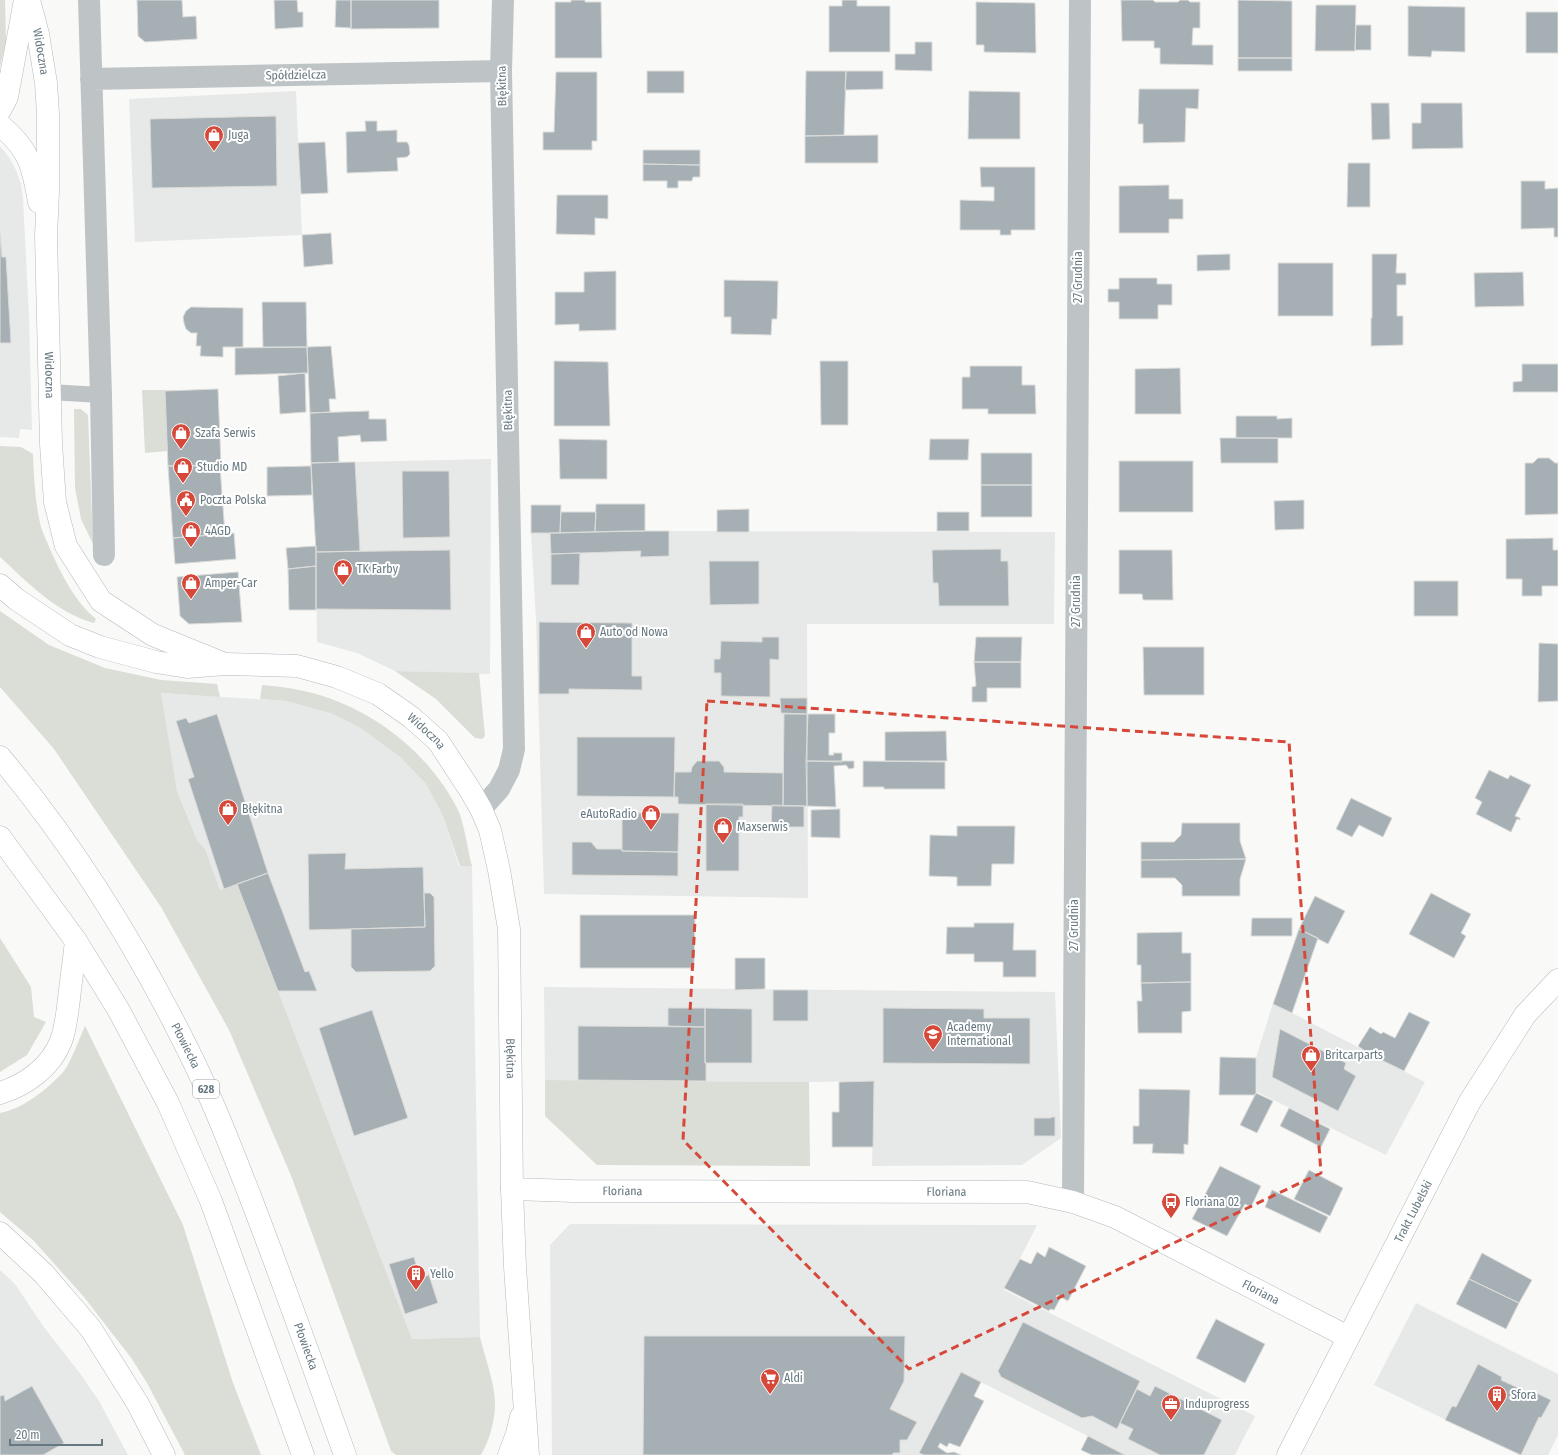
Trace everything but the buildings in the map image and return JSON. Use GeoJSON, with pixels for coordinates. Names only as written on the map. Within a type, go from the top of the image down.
{"type":"FeatureCollection","features":[{"type":"Feature","properties":{"kind":"main road","name":"Widoczna"},"geometry":{"type":"LineString","coordinates":[[0,110],[7,97],[26,0]]}},
{"type":"Feature","properties":{"kind":"main road","name":"Widoczna"},"geometry":{"type":"LineString","coordinates":[[29,0],[38,34],[46,83],[48,114],[48,191],[46,236],[50,392],[55,502],[66,546],[101,601],[153,635],[225,664]]}},
{"type":"Feature","properties":{"kind":"main road"},"geometry":{"type":"LineString","coordinates":[[0,125],[13,136],[29,158],[36,181],[46,236]]}},
{"type":"Feature","properties":{"kind":"main road","name":"Widoczna"},"geometry":{"type":"LineString","coordinates":[[0,584],[16,599],[70,635],[100,647],[156,662],[187,667],[225,664],[297,666],[337,677],[378,694],[411,717],[438,741],[470,790],[490,830],[500,870],[509,929]]}},
{"type":"Feature","properties":{"kind":"main road","name":"Płowiecka"},"geometry":{"type":"LineString","coordinates":[[0,757],[51,823],[104,900],[151,980],[186,1045],[217,1113],[270,1248],[345,1455]]}},
{"type":"Feature","properties":{"kind":"main road"},"geometry":{"type":"LineString","coordinates":[[0,836],[76,941],[118,1009],[144,1056],[186,1142],[214,1208],[303,1455]]}},
{"type":"Feature","properties":{"kind":"main road","name":"Błękitna"},"geometry":{"type":"LineString","coordinates":[[509,929],[512,1189],[528,1455]]}},
{"type":"Feature","properties":{"kind":"main road"},"geometry":{"type":"LineString","coordinates":[[0,1093],[16,1088],[38,1073],[53,1055],[61,1041],[66,1020],[76,941]]}},
{"type":"Feature","properties":{"kind":"main road","name":"Trakt Lubelski"},"geometry":{"type":"LineString","coordinates":[[1288,1455],[1468,1103],[1525,1016],[1558,980]]}},
{"type":"Feature","properties":{"kind":"main road","name":"Floriana"},"geometry":{"type":"LineString","coordinates":[[512,1189],[573,1191],[1028,1192],[1073,1202],[1115,1217],[1348,1337]]}},
{"type":"Feature","properties":{"kind":"main road"},"geometry":{"type":"LineString","coordinates":[[0,1233],[44,1274],[91,1329],[138,1404],[164,1455]]}},
{"type":"Feature","properties":{"kind":"main road"},"geometry":{"type":"LineString","coordinates":[[509,1455],[517,1434],[525,1402]]}},
{"type":"Feature","properties":{"kind":"street"},"geometry":{"type":"LineString","coordinates":[[89,0],[101,395],[104,555]]}},
{"type":"Feature","properties":{"kind":"street","name":"Błękitna"},"geometry":{"type":"LineString","coordinates":[[481,810],[499,789],[510,770],[514,749],[501,71],[503,0]]}},
{"type":"Feature","properties":{"kind":"street","name":"27 Grudnia"},"geometry":{"type":"LineString","coordinates":[[1073,1202],[1080,0]]}},
{"type":"Feature","properties":{"kind":"street","name":"Spółdzielcza"},"geometry":{"type":"LineString","coordinates":[[91,79],[501,71]]}},
{"type":"Feature","properties":{"kind":"lane"},"geometry":{"type":"LineString","coordinates":[[50,392],[101,395]]}},
{"type":"Feature","properties":{"kind":"highlighted area"},"geometry":{"type":"Polygon","coordinates":[[[707,701],[1289,742],[1321,1173],[909,1369],[683,1140],[707,701]]]}},
{"type":"Feature","properties":{"kind":"shaded area"},"geometry":{"type":"Polygon","coordinates":[[[0,0],[5,0],[6,42],[0,67],[0,0]]]}},
{"type":"Feature","properties":{"kind":"shaded area"},"geometry":{"type":"Polygon","coordinates":[[[296,91],[302,235],[135,242],[129,99],[296,91]]]}},
{"type":"Feature","properties":{"kind":"shaded area"},"geometry":{"type":"Polygon","coordinates":[[[0,146],[9,157],[16,170],[21,184],[23,199],[29,316],[32,430],[20,429],[19,438],[0,437],[0,146]]]}},
{"type":"Feature","properties":{"kind":"shaded area"},"geometry":{"type":"Polygon","coordinates":[[[142,390],[165,390],[168,451],[145,453],[142,390]]]}},
{"type":"Feature","properties":{"kind":"shaded area"},"geometry":{"type":"Polygon","coordinates":[[[74,409],[81,409],[88,415],[93,544],[81,519],[75,488],[74,409]]]}},
{"type":"Feature","properties":{"kind":"shaded area"},"geometry":{"type":"Polygon","coordinates":[[[0,446],[21,447],[33,454],[36,500],[42,530],[63,576],[81,604],[96,619],[94,623],[81,619],[43,596],[0,557],[0,446]]]}},
{"type":"Feature","properties":{"kind":"shaded area"},"geometry":{"type":"Polygon","coordinates":[[[491,459],[490,674],[395,671],[357,653],[317,642],[316,546],[311,463],[491,459]]]}},
{"type":"Feature","properties":{"kind":"shaded area"},"geometry":{"type":"Polygon","coordinates":[[[645,531],[1055,532],[1054,624],[807,624],[808,898],[544,894],[536,621],[531,533],[645,531]]]}},
{"type":"Feature","properties":{"kind":"shaded area"},"geometry":{"type":"Polygon","coordinates":[[[0,611],[49,645],[105,668],[161,680],[217,684],[220,697],[161,693],[177,791],[197,840],[205,849],[220,890],[237,884],[412,1339],[480,1337],[492,1381],[495,1399],[494,1420],[491,1432],[481,1455],[396,1455],[391,1451],[292,1178],[229,1030],[161,907],[54,749],[0,687],[0,611]]]}},
{"type":"Feature","properties":{"kind":"shaded area"},"geometry":{"type":"Polygon","coordinates":[[[395,671],[479,673],[485,736],[482,739],[475,738],[436,699],[395,671]]]}},
{"type":"Feature","properties":{"kind":"shaded area"},"geometry":{"type":"Polygon","coordinates":[[[262,685],[302,690],[330,698],[357,710],[392,732],[423,760],[448,792],[460,816],[472,866],[460,866],[443,816],[426,784],[400,757],[362,729],[333,714],[286,701],[260,699],[262,685]]]}},
{"type":"Feature","properties":{"kind":"shaded area"},"geometry":{"type":"Polygon","coordinates":[[[160,693],[286,701],[333,714],[362,729],[400,757],[426,784],[443,816],[459,866],[472,866],[480,1337],[412,1339],[237,884],[220,891],[205,849],[197,840],[177,791],[160,693]]]}},
{"type":"Feature","properties":{"kind":"shaded area"},"geometry":{"type":"Polygon","coordinates":[[[0,938],[31,987],[34,1017],[46,1022],[27,1055],[0,1072],[0,938]]]}},
{"type":"Feature","properties":{"kind":"shaded area","name":"Academy International"},"geometry":{"type":"Polygon","coordinates":[[[544,987],[1055,992],[1061,1138],[1022,1165],[872,1166],[874,1081],[545,1080],[544,987]]]}},
{"type":"Feature","properties":{"kind":"shaded area"},"geometry":{"type":"Polygon","coordinates":[[[1273,1003],[1425,1082],[1386,1155],[1257,1092],[1256,1058],[1273,1003]]]}},
{"type":"Feature","properties":{"kind":"shaded area"},"geometry":{"type":"Polygon","coordinates":[[[85,1026],[183,1225],[233,1383],[261,1455],[185,1455],[147,1383],[132,1359],[84,1297],[33,1240],[0,1212],[0,1113],[18,1107],[35,1097],[58,1078],[70,1062],[85,1026]]]}},
{"type":"Feature","properties":{"kind":"shaded area"},"geometry":{"type":"Polygon","coordinates":[[[545,1080],[809,1082],[810,1166],[597,1165],[545,1116],[545,1080]]]}},
{"type":"Feature","properties":{"kind":"shaded area"},"geometry":{"type":"Polygon","coordinates":[[[570,1224],[1037,1225],[1004,1290],[1255,1416],[1235,1455],[1125,1455],[961,1372],[919,1452],[924,1455],[552,1455],[550,1245],[570,1224]]]}},
{"type":"Feature","properties":{"kind":"shaded area"},"geometry":{"type":"Polygon","coordinates":[[[0,1270],[15,1284],[43,1326],[79,1372],[99,1401],[128,1455],[0,1455],[0,1270]]]}},
{"type":"Feature","properties":{"kind":"shaded area"},"geometry":{"type":"Polygon","coordinates":[[[1416,1303],[1558,1374],[1558,1435],[1548,1455],[1519,1455],[1374,1385],[1416,1303]]]}},
{"type":"Feature","properties":{"kind":"place","name":"Juga"},"geometry":{"type":"Point","coordinates":[214,152]}},
{"type":"Feature","properties":{"kind":"place","name":"Szafa Serwis"},"geometry":{"type":"Point","coordinates":[181,450]}},
{"type":"Feature","properties":{"kind":"place","name":"Studio MD"},"geometry":{"type":"Point","coordinates":[183,484]}},
{"type":"Feature","properties":{"kind":"place","name":"Poczta Polska"},"geometry":{"type":"Point","coordinates":[186,517]}},
{"type":"Feature","properties":{"kind":"place","name":"4AGD"},"geometry":{"type":"Point","coordinates":[191,548]}},
{"type":"Feature","properties":{"kind":"place","name":"TK Farby"},"geometry":{"type":"Point","coordinates":[343,586]}},
{"type":"Feature","properties":{"kind":"place","name":"Amper-Car"},"geometry":{"type":"Point","coordinates":[191,600]}},
{"type":"Feature","properties":{"kind":"place","name":"Auto od Nowa"},"geometry":{"type":"Point","coordinates":[586,649]}},
{"type":"Feature","properties":{"kind":"place","name":"Błękitna"},"geometry":{"type":"Point","coordinates":[228,826]}},
{"type":"Feature","properties":{"kind":"place","name":"eAutoRadio"},"geometry":{"type":"Point","coordinates":[651,831]}},
{"type":"Feature","properties":{"kind":"place","name":"Maxserwis"},"geometry":{"type":"Point","coordinates":[723,844]}},
{"type":"Feature","properties":{"kind":"place","name":"Academy International"},"geometry":{"type":"Point","coordinates":[933,1051]}},
{"type":"Feature","properties":{"kind":"place","name":"Britcarparts"},"geometry":{"type":"Point","coordinates":[1311,1072]}},
{"type":"Feature","properties":{"kind":"place","name":"Floriana 02"},"geometry":{"type":"Point","coordinates":[1171,1219]}},
{"type":"Feature","properties":{"kind":"place","name":"Yello"},"geometry":{"type":"Point","coordinates":[416,1291]}},
{"type":"Feature","properties":{"kind":"place","name":"Aldi"},"geometry":{"type":"Point","coordinates":[770,1395]}},
{"type":"Feature","properties":{"kind":"place","name":"Sfora"},"geometry":{"type":"Point","coordinates":[1497,1412]}},
{"type":"Feature","properties":{"kind":"place","name":"Induprogress"},"geometry":{"type":"Point","coordinates":[1171,1421]}}]}
